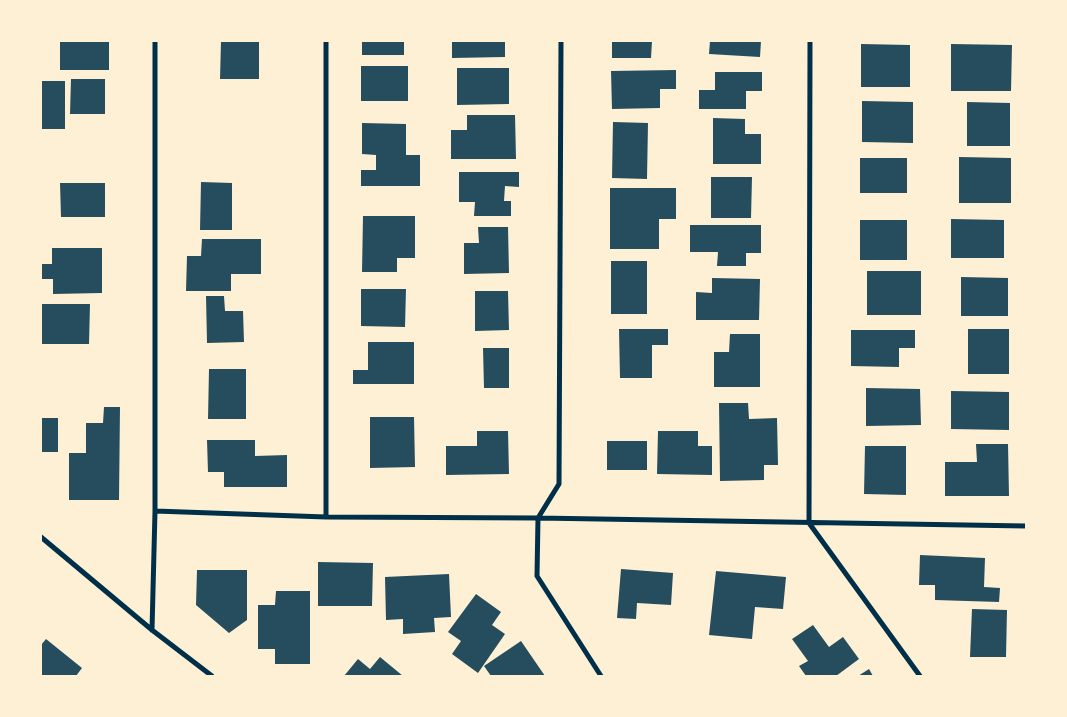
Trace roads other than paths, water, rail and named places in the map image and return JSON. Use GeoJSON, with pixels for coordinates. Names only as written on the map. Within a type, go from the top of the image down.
{"type":"FeatureCollection","features":[{"type":"Feature","properties":{"kind":"street"},"geometry":{"type":"LineString","coordinates":[[152,630],[155,511],[155,41]]}},
{"type":"Feature","properties":{"kind":"street"},"geometry":{"type":"LineString","coordinates":[[326,41],[326,517]]}},
{"type":"Feature","properties":{"kind":"street"},"geometry":{"type":"LineString","coordinates":[[561,41],[559,484],[538,518],[537,576],[601,676]]}},
{"type":"Feature","properties":{"kind":"street"},"geometry":{"type":"LineString","coordinates":[[810,41],[809,523],[920,676]]}},
{"type":"Feature","properties":{"kind":"street"},"geometry":{"type":"LineString","coordinates":[[155,511],[326,517],[538,518],[1026,526]]}},
{"type":"Feature","properties":{"kind":"street"},"geometry":{"type":"LineString","coordinates":[[41,538],[152,630],[212,676]]}}]}
